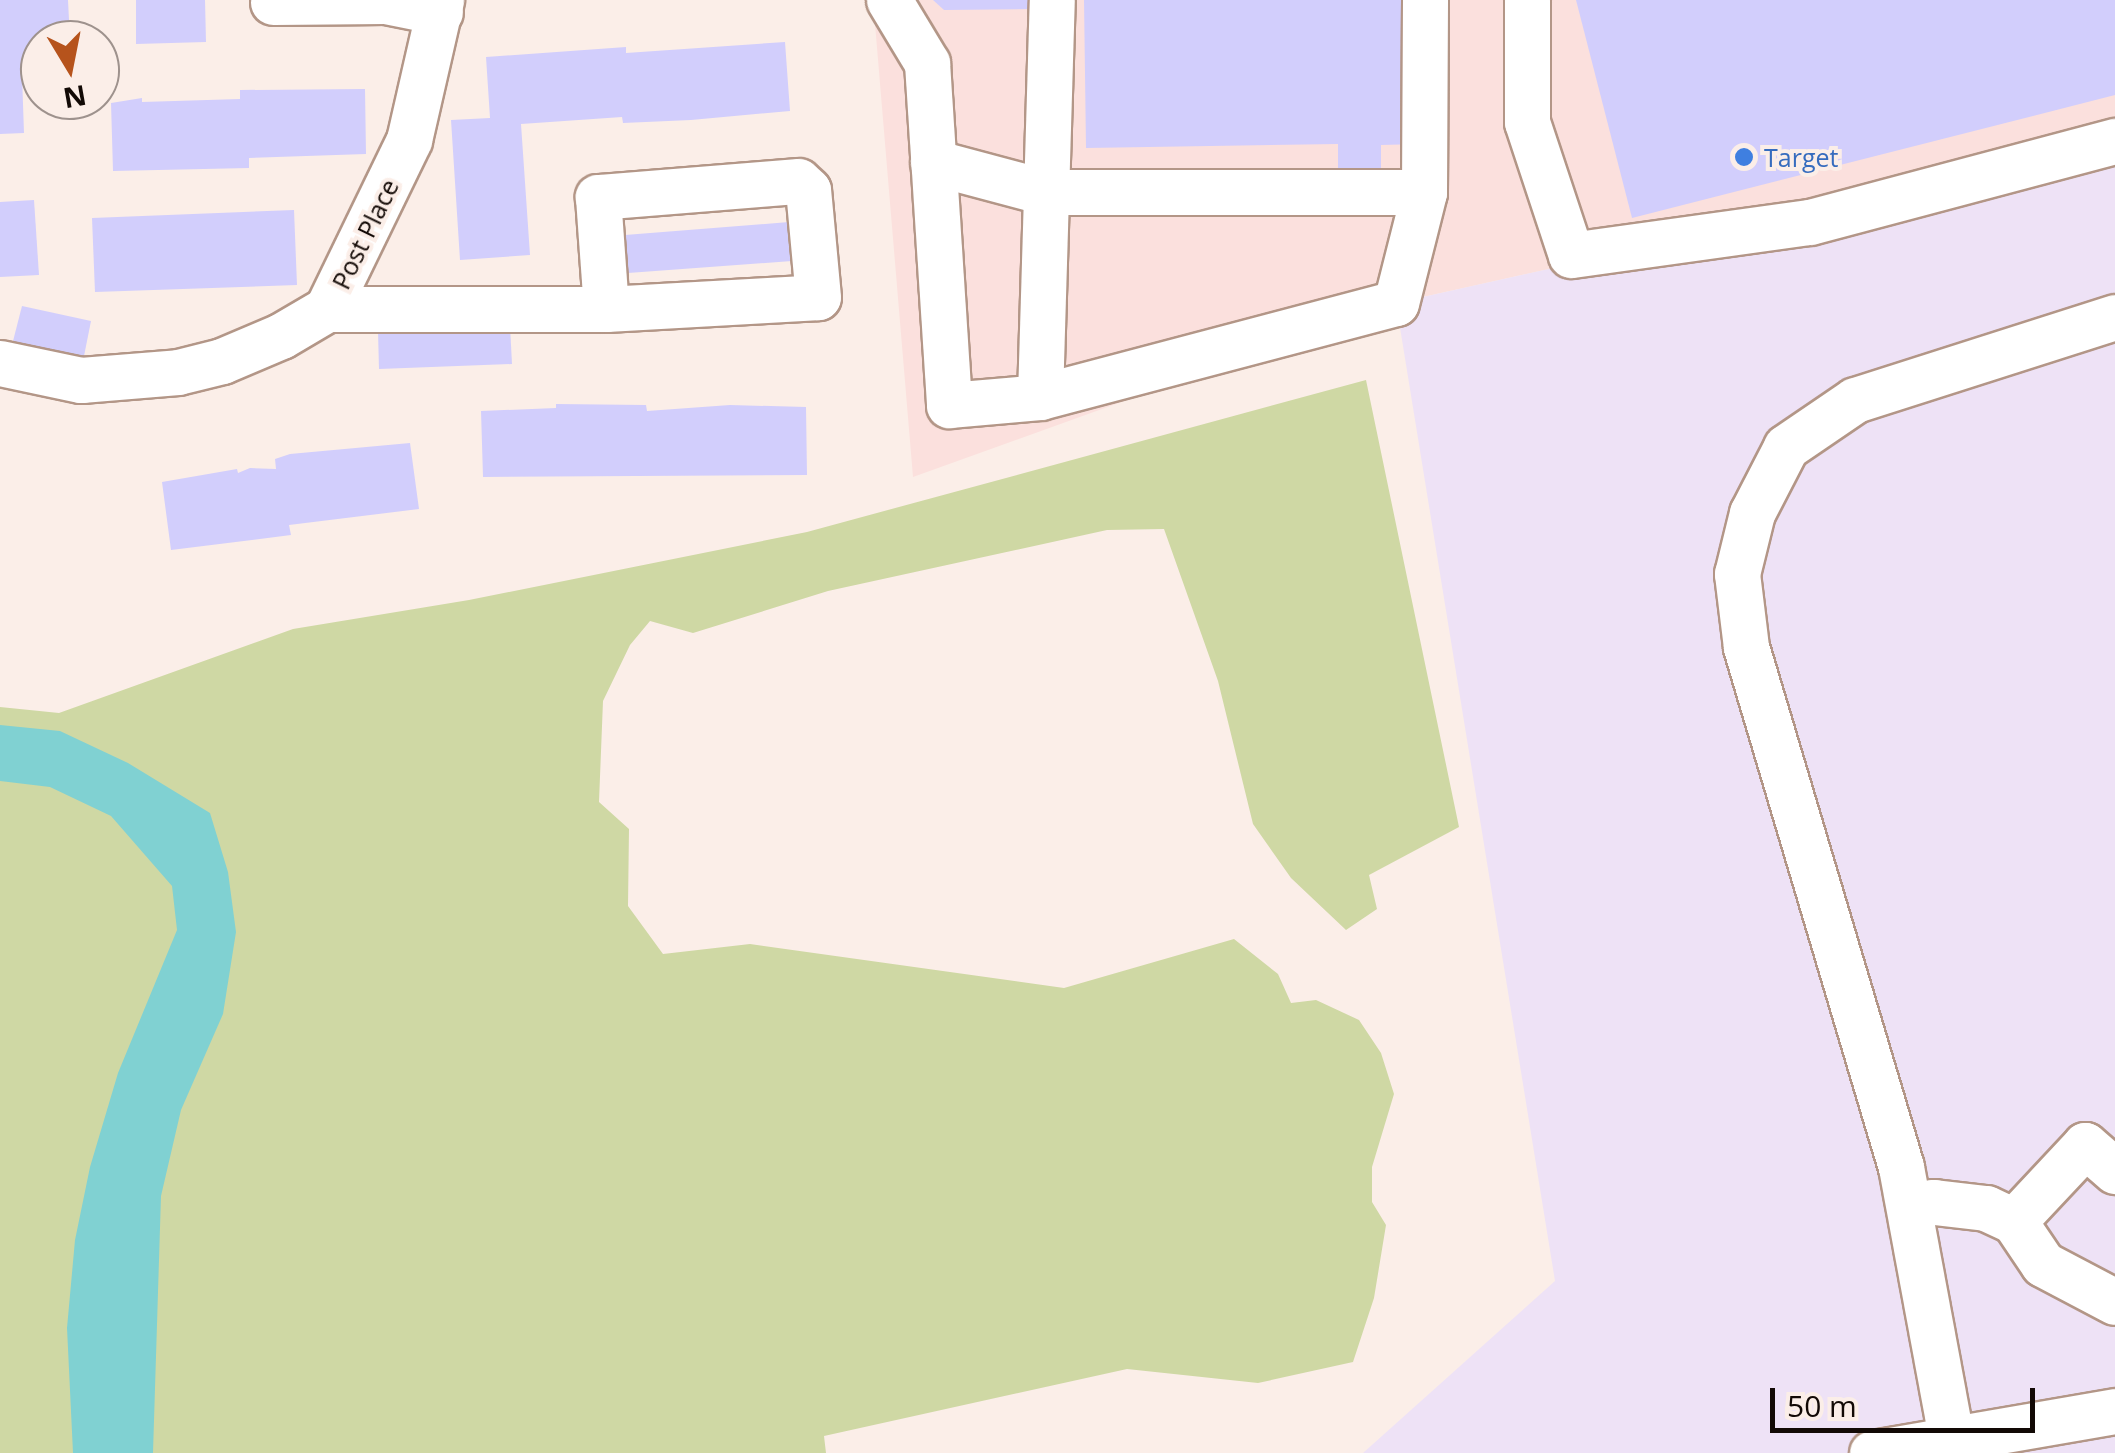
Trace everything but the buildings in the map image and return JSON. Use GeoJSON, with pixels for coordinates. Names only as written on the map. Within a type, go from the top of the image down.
{"type":"FeatureCollection","features":[{"type":"Feature","properties":{"kind":"street"},"geometry":{"type":"LineString","coordinates":[[272,2],[386,0],[440,6]]}},
{"type":"Feature","properties":{"kind":"street"},"geometry":{"type":"LineString","coordinates":[[889,0],[926,63],[948,406],[1040,397],[1396,303],[1424,192],[1425,0]]}},
{"type":"Feature","properties":{"kind":"street"},"geometry":{"type":"LineString","coordinates":[[1040,397],[1052,0]]}},
{"type":"Feature","properties":{"kind":"street"},"geometry":{"type":"LineString","coordinates":[[1527,0],[1527,122],[1572,256],[1810,222],[2115,141]]}},
{"type":"Feature","properties":{"kind":"street","name":"Post Place"},"geometry":{"type":"LineString","coordinates":[[0,363],[81,380],[178,372],[222,362],[281,336],[328,309],[409,140],[440,6]]}},
{"type":"Feature","properties":{"kind":"street"},"geometry":{"type":"LineString","coordinates":[[933,162],[1045,192],[1424,192]]}},
{"type":"Feature","properties":{"kind":"street"},"geometry":{"type":"LineString","coordinates":[[328,309],[606,309],[818,297],[808,190],[798,181],[598,197],[606,309]]}},
{"type":"Feature","properties":{"kind":"street"},"geometry":{"type":"LineString","coordinates":[[1952,1446],[1908,1205],[1746,647],[1737,574],[1752,512],[1786,447],[1854,400],[2115,318]]}},
{"type":"Feature","properties":{"kind":"street"},"geometry":{"type":"LineString","coordinates":[[2014,1220],[2085,1145],[2115,1171]]}},
{"type":"Feature","properties":{"kind":"street"},"geometry":{"type":"LineString","coordinates":[[1908,1205],[1934,1202],[1986,1208],[2014,1220],[2042,1264],[2115,1302]]}},
{"type":"Feature","properties":{"kind":"street"},"geometry":{"type":"LineString","coordinates":[[1872,1453],[1952,1446],[2115,1412]]}},
{"type":"Feature","properties":{"kind":"shaded area"},"geometry":{"type":"Polygon","coordinates":[[[873,0],[2115,0],[2115,143],[1396,303],[913,477],[873,0]]]}},
{"type":"Feature","properties":{"kind":"shaded area"},"geometry":{"type":"Polygon","coordinates":[[[2115,143],[2115,1453],[1363,1453],[1555,1281],[1396,303],[2115,143]]]}},
{"type":"Feature","properties":{"kind":"green space"},"geometry":{"type":"Polygon","coordinates":[[[1366,380],[1459,827],[1369,875],[1377,909],[1346,930],[1291,878],[1253,824],[1218,681],[1164,529],[1107,530],[828,591],[693,633],[650,621],[630,645],[603,701],[599,802],[629,829],[628,906],[663,954],[750,944],[1064,988],[1234,939],[1278,974],[1291,1003],[1316,1000],[1359,1020],[1381,1053],[1394,1094],[1372,1167],[1372,1202],[1386,1225],[1374,1298],[1353,1362],[1258,1383],[1127,1369],[824,1436],[826,1453],[0,1453],[0,707],[59,713],[293,629],[469,600],[807,532],[1366,380]]]}},
{"type":"Feature","properties":{"kind":"water"},"geometry":{"type":"Polygon","coordinates":[[[0,725],[60,731],[128,763],[210,813],[228,872],[236,932],[223,1014],[181,1110],[161,1196],[153,1453],[73,1453],[67,1328],[75,1240],[90,1167],[118,1073],[177,930],[172,886],[111,816],[50,787],[0,781],[0,725]]]}},
{"type":"Feature","properties":{"kind":"place","name":"Target"},"geometry":{"type":"Point","coordinates":[1744,157]}}]}
